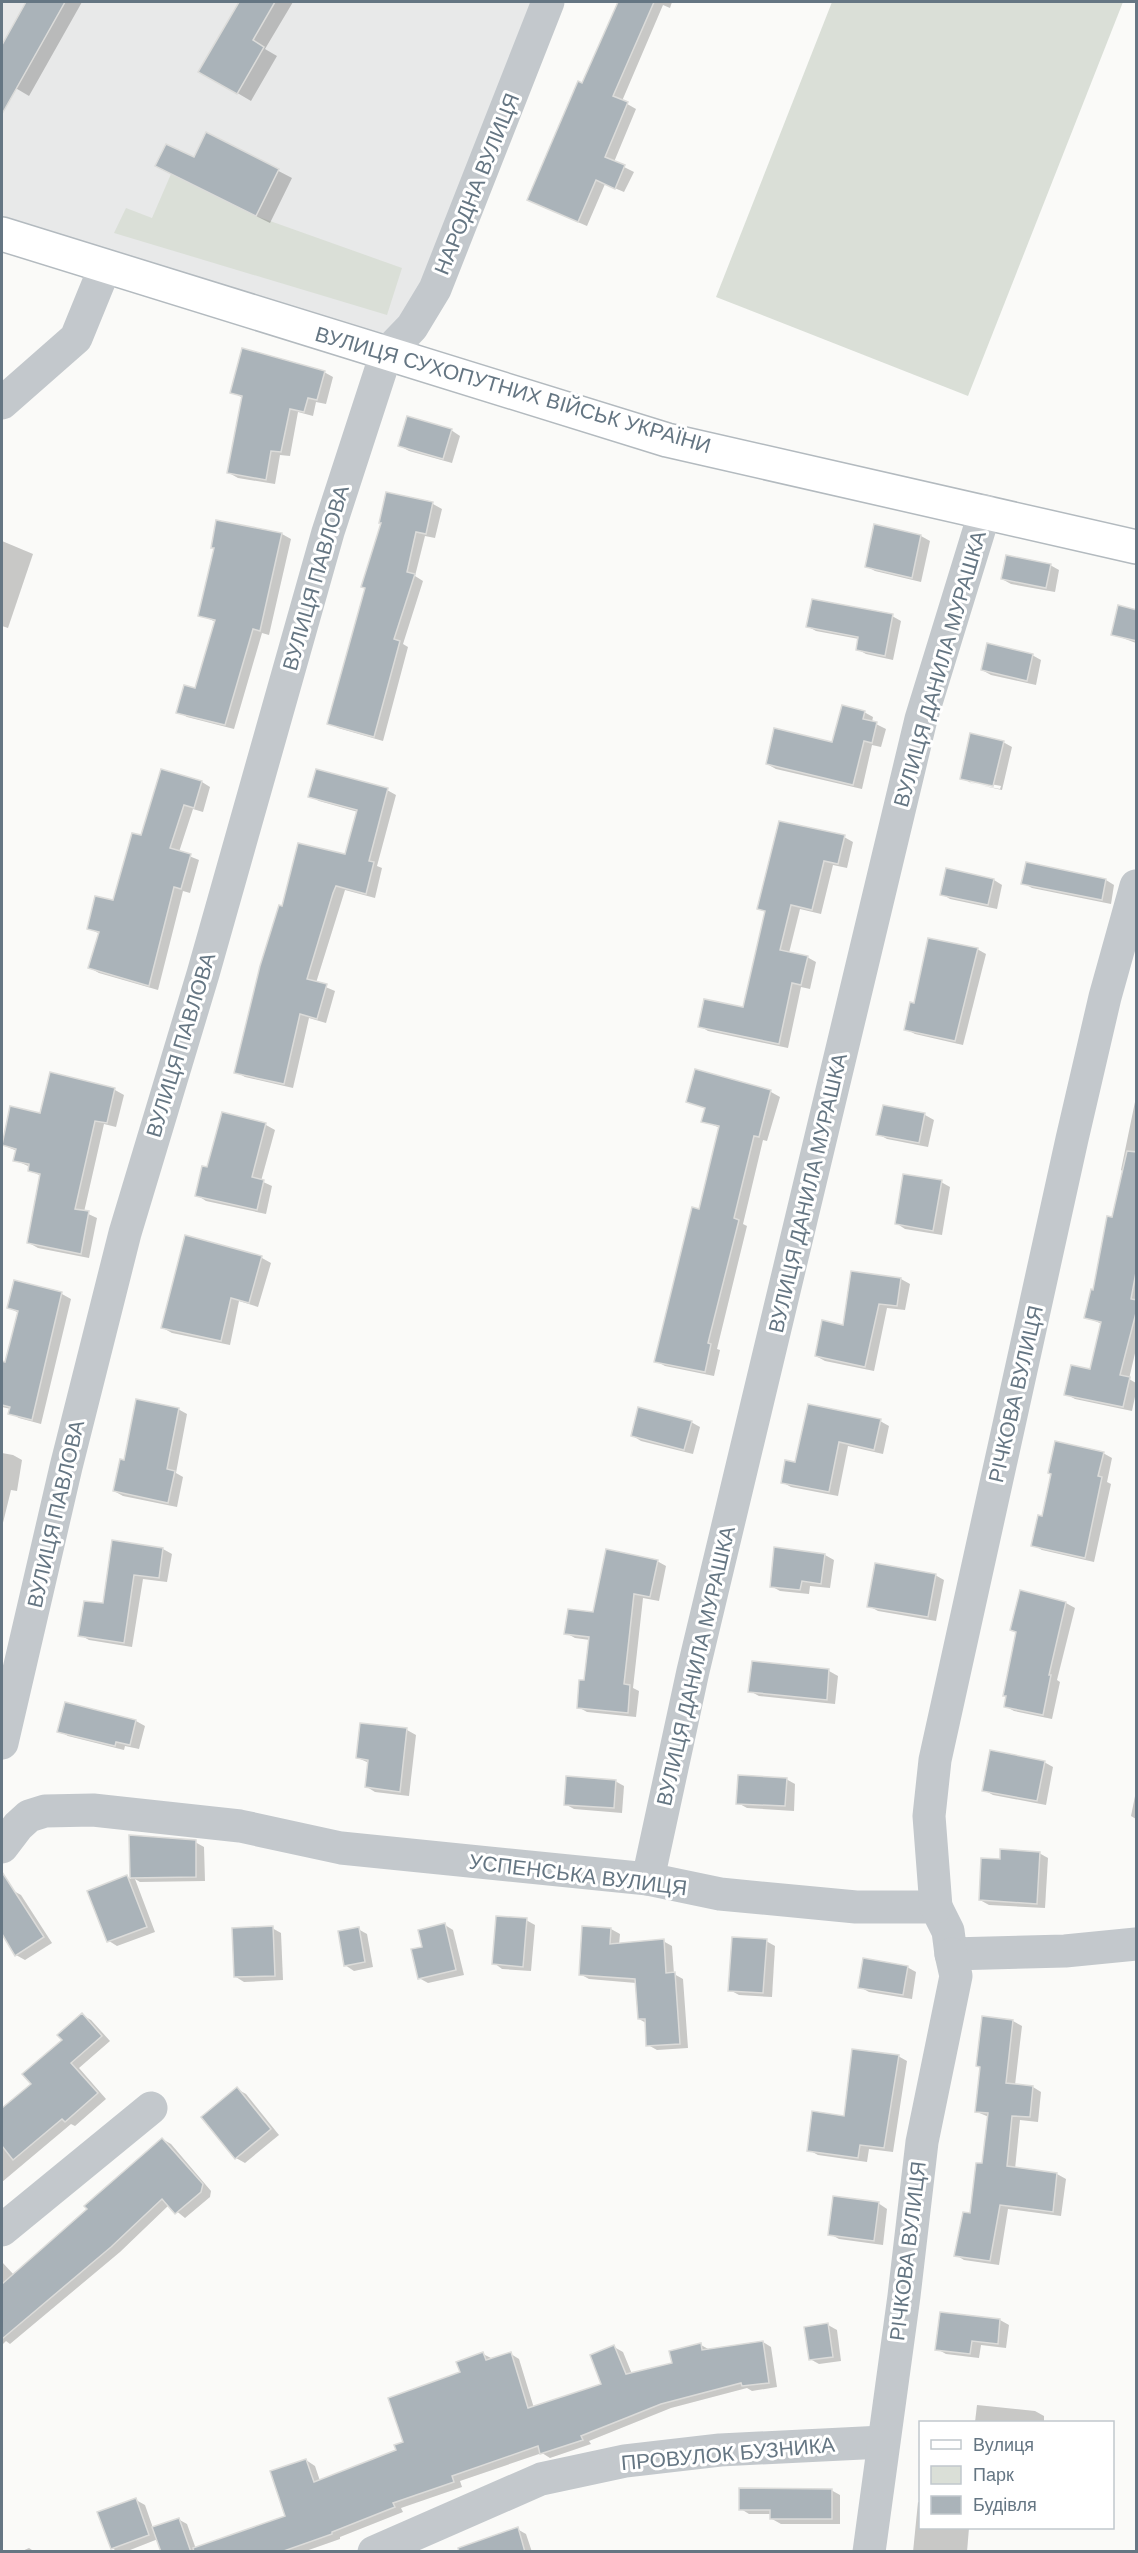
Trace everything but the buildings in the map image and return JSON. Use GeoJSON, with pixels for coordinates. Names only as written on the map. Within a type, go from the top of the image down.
{"type":"FeatureCollection","features":[{"type":"Feature","properties":{"kind":"street","name":"НАРОДНА ВУЛИЦЯ"},"geometry":{"type":"LineString","coordinates":[[386,354],[412,327],[435,289],[548,2]]}},
{"type":"Feature","properties":{"kind":"street","name":"ВУЛИЦЯ СУХОПУТНИХ ВІЙСЬК УКРАЇНИ"},"geometry":{"type":"LineString","coordinates":[[2,234],[667,440],[1137,547]]}},
{"type":"Feature","properties":{"kind":"street"},"geometry":{"type":"LineString","coordinates":[[2,403],[76,338],[105,267]]}},
{"type":"Feature","properties":{"kind":"street","name":"ВУЛИЦЯ ПАВЛОВА"},"geometry":{"type":"LineString","coordinates":[[2,1743],[66,1467],[125,1233],[203,974],[328,532],[386,354]]}},
{"type":"Feature","properties":{"kind":"street","name":"ВУЛИЦЯ ДАНИЛА МУРАШКА"},"geometry":{"type":"LineString","coordinates":[[648,1879],[696,1659],[921,719],[985,511]]}},
{"type":"Feature","properties":{"kind":"street","name":"РІЧКОВА ВУЛИЦЯ"},"geometry":{"type":"LineString","coordinates":[[936,1907],[929,1816],[935,1760],[1100,1019],[1137,886]]}},
{"type":"Feature","properties":{"kind":"street","name":"УСПЕНСЬКА ВУЛИЦЯ"},"geometry":{"type":"LineString","coordinates":[[3,1842],[29,1816],[45,1811],[93,1810],[240,1826],[361,1851],[648,1879],[720,1894],[856,1907],[936,1907]]}},
{"type":"Feature","properties":{"kind":"street"},"geometry":{"type":"LineString","coordinates":[[936,1907],[948,1931],[951,1954],[1065,1951],[1137,1944]]}},
{"type":"Feature","properties":{"kind":"street","name":"РІЧКОВА ВУЛИЦЯ"},"geometry":{"type":"LineString","coordinates":[[869,2552],[904,2296],[922,2142],[956,1976],[951,1954]]}},
{"type":"Feature","properties":{"kind":"street"},"geometry":{"type":"LineString","coordinates":[[2,2230],[151,2108]]}},
{"type":"Feature","properties":{"kind":"street","name":"ПРОВУЛОК БУЗНИКА"},"geometry":{"type":"LineString","coordinates":[[374,2552],[541,2479],[625,2461],[720,2450],[883,2442]]}},
{"type":"Feature","properties":{"kind":"shaded area"},"geometry":{"type":"Polygon","coordinates":[[[2,2],[542,2],[409,320],[380,336],[2,221],[2,2]]]}},
{"type":"Feature","properties":{"kind":"green space"},"geometry":{"type":"Polygon","coordinates":[[[832,2],[1123,2],[968,396],[716,297],[832,2]]]}},
{"type":"Feature","properties":{"kind":"green space"},"geometry":{"type":"Polygon","coordinates":[[[171,174],[256,216],[402,268],[387,315],[114,233],[126,208],[152,218],[171,174]]]}}]}
